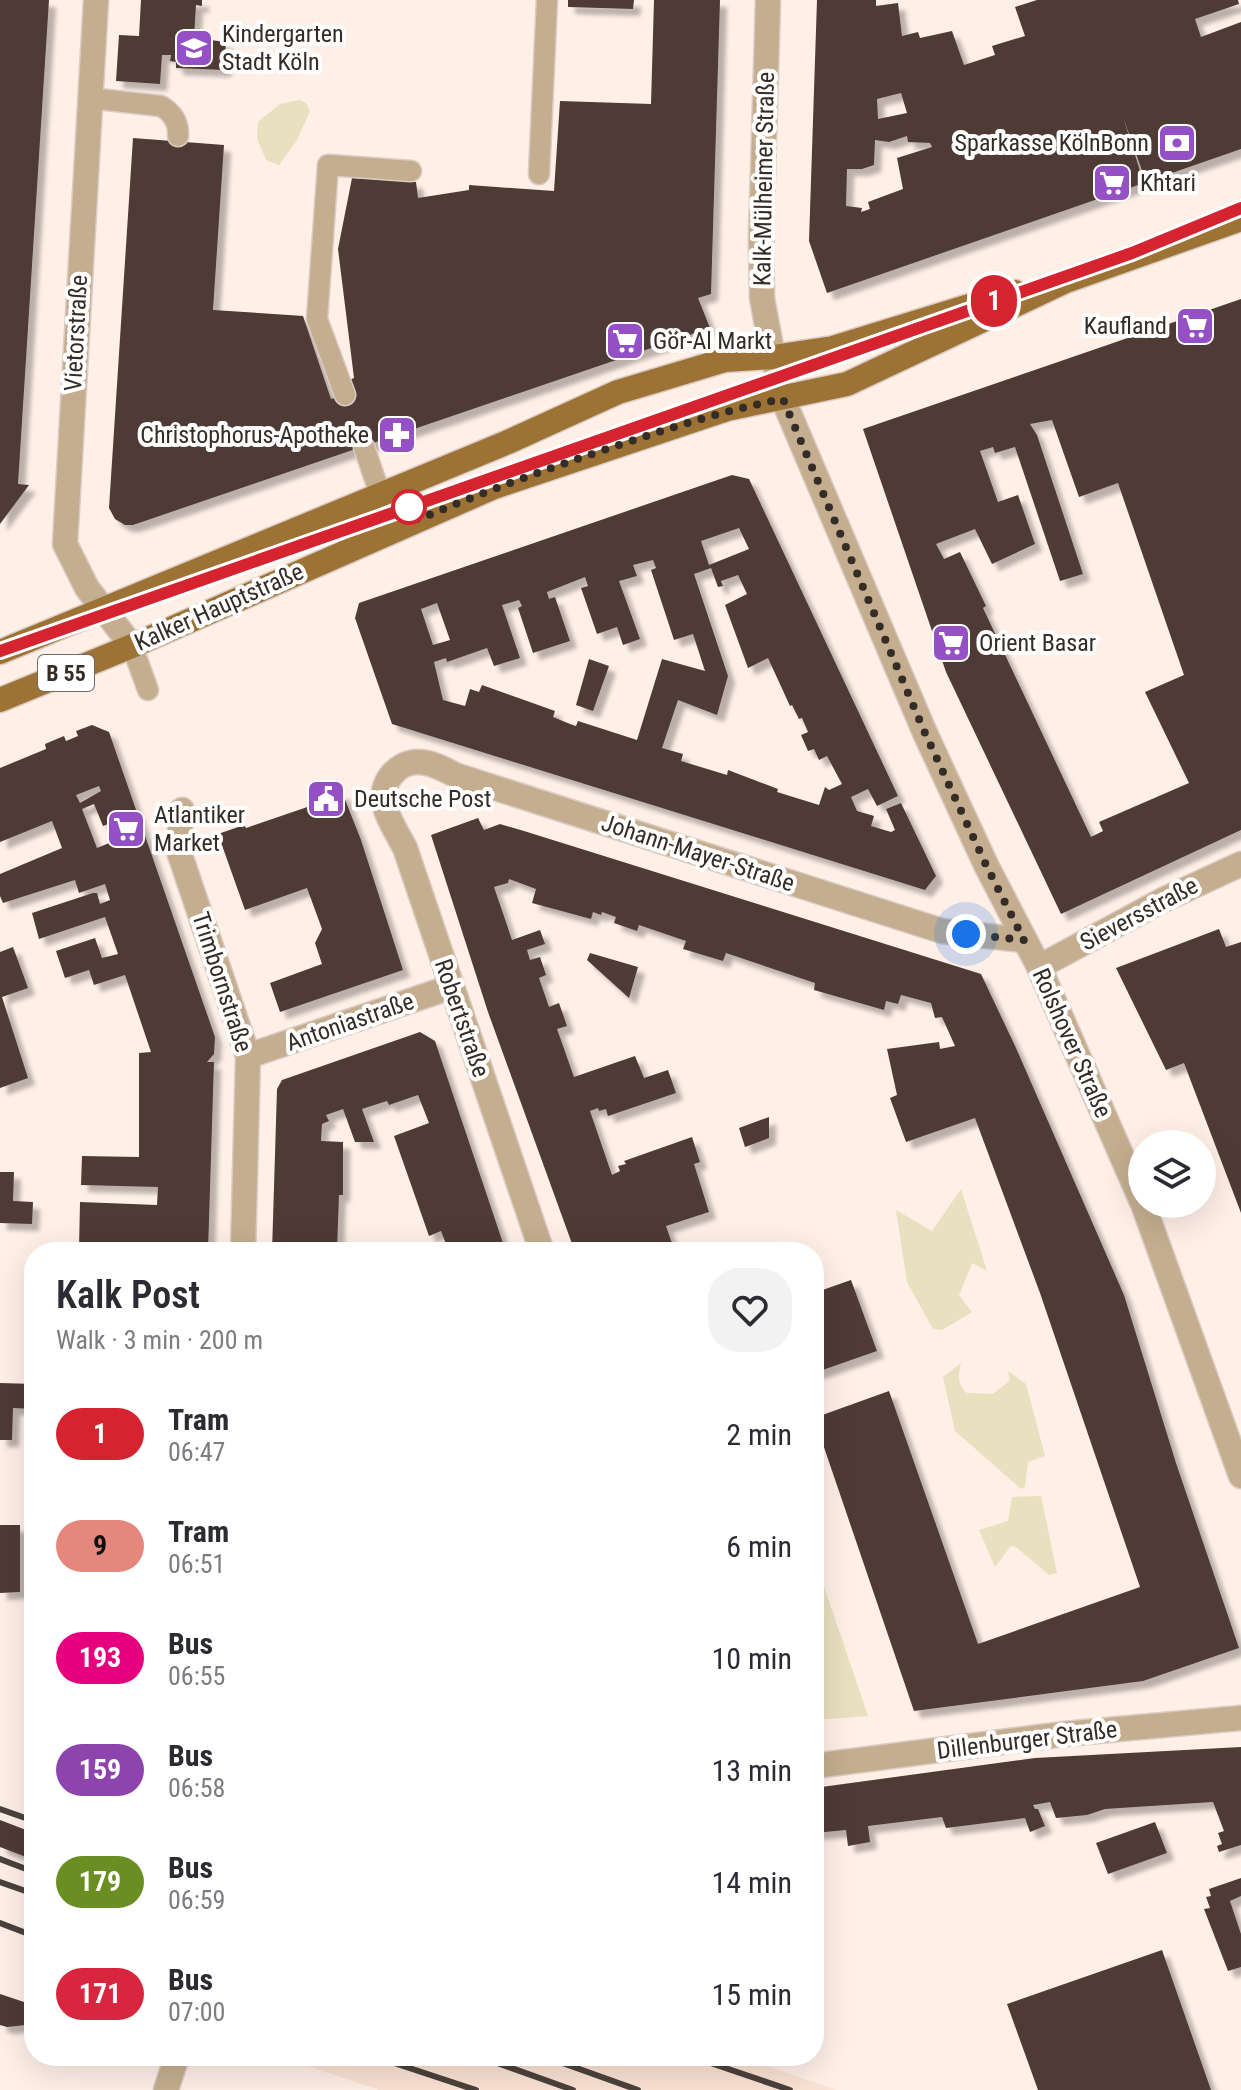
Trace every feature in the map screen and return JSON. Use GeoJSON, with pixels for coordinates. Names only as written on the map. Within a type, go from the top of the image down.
{"type":"FeatureCollection","features":[{"type":"Feature","properties":{"kind":"main road","name":"Kalker Hauptstraße"},"geometry":{"type":"LineString","coordinates":[[0,700],[132,646],[494,487],[727,409],[847,384],[1066,281],[1241,219]]}},
{"type":"Feature","properties":{"kind":"main road","name":"Kalker Hauptstraße"},"geometry":{"type":"LineString","coordinates":[[0,652],[508,442],[630,388],[725,360],[833,348],[995,297],[1066,281]]}},
{"type":"Feature","properties":{"kind":"street","name":"Vietorstraße"},"geometry":{"type":"LineString","coordinates":[[96,0],[65,544],[102,610],[132,646]]}},
{"type":"Feature","properties":{"kind":"street","name":"Kalk-Mülheimer Straße"},"geometry":{"type":"LineString","coordinates":[[768,0],[761,240],[762,298],[773,357]]}},
{"type":"Feature","properties":{"kind":"street","name":"Rolshover Straße"},"geometry":{"type":"LineString","coordinates":[[773,357],[783,399],[925,733],[987,867],[1039,967],[1128,1171]]}},
{"type":"Feature","properties":{"kind":"street","name":"Johann-Mayer-Straße"},"geometry":{"type":"LineString","coordinates":[[385,786],[398,768],[419,762],[434,764],[455,775],[942,931],[1024,940]]}},
{"type":"Feature","properties":{"kind":"street","name":"Robertstraße"},"geometry":{"type":"LineString","coordinates":[[385,786],[385,807],[405,848],[539,1242]]}},
{"type":"Feature","properties":{"kind":"street","name":"Trimbornstraße"},"geometry":{"type":"LineString","coordinates":[[182,810],[178,849],[248,1056],[243,1242]]}},
{"type":"Feature","properties":{"kind":"street","name":"Sieversstraße"},"geometry":{"type":"LineString","coordinates":[[1039,967],[1161,901],[1241,864]]}},
{"type":"Feature","properties":{"kind":"street","name":"Antoniastraße"},"geometry":{"type":"LineString","coordinates":[[248,1056],[451,987]]}},
{"type":"Feature","properties":{"kind":"street","name":"Rolshover Straße"},"geometry":{"type":"LineString","coordinates":[[1147,1218],[1241,1476]]}},
{"type":"Feature","properties":{"kind":"street","name":"Dillenburger Straße"},"geometry":{"type":"LineString","coordinates":[[824,1765],[1064,1734],[1241,1718]]}},
{"type":"Feature","properties":{"kind":"street"},"geometry":{"type":"LineString","coordinates":[[166,2090],[174,2066]]}},
{"type":"Feature","properties":{"kind":"lane"},"geometry":{"type":"LineString","coordinates":[[539,174],[547,0]]}},
{"type":"Feature","properties":{"kind":"lane"},"geometry":{"type":"LineString","coordinates":[[89,98],[161,106],[169,110],[179,131],[178,136]]}},
{"type":"Feature","properties":{"kind":"lane"},"geometry":{"type":"LineString","coordinates":[[345,395],[317,319],[328,165],[411,171]]}},
{"type":"Feature","properties":{"kind":"lane"},"geometry":{"type":"LineString","coordinates":[[364,447],[380,494]]}},
{"type":"Feature","properties":{"kind":"lane"},"geometry":{"type":"LineString","coordinates":[[132,646],[148,690]]}},
{"type":"Feature","properties":{"kind":"shaded area"},"geometry":{"type":"Polygon","coordinates":[[[300,100],[306,103],[310,111],[297,140],[279,165],[266,160],[257,139],[258,122],[280,104],[300,100]]]}},
{"type":"Feature","properties":{"kind":"shaded area"},"geometry":{"type":"Polygon","coordinates":[[[961,1189],[987,1271],[972,1263],[959,1295],[972,1312],[942,1330],[933,1329],[907,1282],[896,1210],[932,1231],[961,1189]]]}},
{"type":"Feature","properties":{"kind":"shaded area"},"geometry":{"type":"Polygon","coordinates":[[[961,1363],[959,1380],[967,1393],[993,1394],[1010,1380],[1008,1371],[1026,1384],[1045,1456],[1028,1462],[1025,1487],[1021,1489],[955,1431],[943,1377],[961,1363]]]}},
{"type":"Feature","properties":{"kind":"shaded area"},"geometry":{"type":"Polygon","coordinates":[[[1041,1496],[1057,1573],[1049,1575],[1011,1546],[995,1567],[979,1530],[1008,1521],[1012,1497],[1041,1496]]]}},
{"type":"Feature","properties":{"kind":"shaded area"},"geometry":{"type":"Polygon","coordinates":[[[824,1586],[868,1716],[824,1719],[824,1586]]]}},
{"type":"Feature","properties":{"kind":"shaded area"},"geometry":{"type":"Polygon","coordinates":[[[307,2066],[767,2066],[836,2090],[379,2090],[307,2066]]]}},
{"type":"Feature","properties":{"kind":"building"},"geometry":{"type":"Polygon","coordinates":[[[0,0],[49,0],[18,484],[29,485],[0,524],[0,0]]]}},
{"type":"Feature","properties":{"kind":"building"},"geometry":{"type":"Polygon","coordinates":[[[141,0],[202,0],[202,6],[196,5],[194,38],[226,42],[224,70],[176,68],[176,62],[170,61],[171,55],[162,55],[160,84],[116,81],[119,35],[139,36],[141,0]]]}},
{"type":"Feature","properties":{"kind":"building"},"geometry":{"type":"Polygon","coordinates":[[[568,0],[634,0],[633,9],[568,7],[568,0]]]}},
{"type":"Feature","properties":{"kind":"building"},"geometry":{"type":"Polygon","coordinates":[[[654,0],[720,0],[711,294],[698,298],[710,328],[133,525],[125,525],[115,519],[109,508],[133,138],[224,145],[213,310],[303,316],[331,399],[354,392],[349,380],[354,378],[338,249],[352,178],[416,182],[418,198],[469,190],[469,185],[554,191],[560,101],[651,104],[654,0]]]}},
{"type":"Feature","properties":{"kind":"building"},"geometry":{"type":"Polygon","coordinates":[[[817,0],[876,0],[876,6],[898,3],[902,36],[918,32],[920,38],[952,31],[964,65],[995,55],[992,46],[1025,36],[1015,7],[1037,0],[1238,0],[1239,4],[1195,19],[1201,37],[1241,22],[1241,149],[1146,182],[1123,117],[1144,183],[827,293],[809,241],[817,0]],[[901,93],[877,99],[878,119],[907,113],[901,93]],[[907,136],[889,142],[875,140],[874,165],[847,169],[846,206],[862,208],[861,212],[870,209],[868,202],[903,189],[897,158],[932,147],[930,143],[908,142],[907,136]]]}},
{"type":"Feature","properties":{"kind":"building"},"geometry":{"type":"Polygon","coordinates":[[[1241,299],[1241,830],[1061,914],[946,672],[863,429],[1241,299]],[[1052,420],[1030,424],[1037,435],[1083,574],[1060,581],[1015,447],[995,453],[993,447],[980,451],[998,502],[1018,495],[1035,544],[992,564],[975,529],[936,544],[944,559],[960,552],[986,606],[983,608],[1091,837],[1103,831],[1099,822],[1189,783],[1145,692],[1184,675],[1118,483],[1079,497],[1052,420]]]}},
{"type":"Feature","properties":{"kind":"building"},"geometry":{"type":"Polygon","coordinates":[[[732,475],[749,479],[898,796],[877,806],[868,789],[851,797],[857,811],[874,816],[871,826],[891,832],[895,830],[886,809],[901,803],[936,876],[925,890],[392,724],[355,618],[359,603],[732,475]],[[739,528],[701,541],[709,565],[749,549],[739,528]],[[653,560],[633,565],[637,576],[619,581],[640,639],[623,645],[617,627],[597,634],[581,588],[588,586],[585,577],[547,592],[549,599],[555,597],[570,641],[533,653],[518,608],[522,606],[519,600],[502,605],[520,658],[494,666],[487,648],[447,662],[446,658],[434,662],[443,700],[465,706],[470,689],[479,692],[482,685],[555,711],[553,717],[570,724],[576,726],[578,721],[637,740],[662,659],[705,671],[693,634],[674,640],[651,570],[656,568],[653,560]],[[711,568],[694,574],[728,676],[717,715],[678,700],[662,748],[683,754],[681,761],[727,775],[728,770],[778,789],[777,792],[819,805],[825,787],[829,790],[842,784],[827,756],[819,760],[814,749],[808,751],[801,735],[808,732],[802,718],[799,719],[790,706],[768,658],[748,668],[725,605],[747,594],[738,575],[721,581],[723,586],[718,587],[711,568]],[[437,603],[421,609],[433,645],[450,640],[437,603]]]}},
{"type":"Feature","properties":{"kind":"building"},"geometry":{"type":"Polygon","coordinates":[[[589,659],[609,666],[593,711],[576,705],[589,659]]]}},
{"type":"Feature","properties":{"kind":"building"},"geometry":{"type":"Polygon","coordinates":[[[92,725],[109,732],[215,1037],[214,1054],[207,1062],[214,1062],[208,1242],[79,1242],[80,1202],[157,1205],[158,1187],[81,1185],[82,1156],[139,1157],[139,1053],[151,1052],[125,975],[94,985],[89,970],[65,978],[56,951],[95,938],[102,958],[118,954],[105,917],[39,939],[32,913],[93,893],[97,893],[100,904],[110,900],[105,884],[79,893],[75,880],[3,903],[0,896],[0,874],[62,848],[52,821],[0,842],[0,768],[46,749],[45,744],[64,736],[66,741],[78,736],[76,731],[92,725]],[[99,786],[76,795],[80,803],[101,791],[99,786]],[[94,804],[82,809],[97,848],[114,841],[108,824],[103,826],[94,804]]]}},
{"type":"Feature","properties":{"kind":"building"},"geometry":{"type":"Polygon","coordinates":[[[342,792],[361,840],[403,970],[280,1012],[270,983],[322,964],[315,943],[322,929],[307,888],[245,910],[218,834],[244,825],[246,828],[342,792]]]}},
{"type":"Feature","properties":{"kind":"building"},"geometry":{"type":"Polygon","coordinates":[[[478,818],[484,830],[500,824],[981,974],[1124,1295],[1176,1463],[1239,1648],[1143,1681],[914,1711],[824,1447],[824,1414],[889,1391],[978,1644],[1140,1587],[1040,1293],[975,1118],[906,1142],[890,1098],[897,1095],[887,1049],[939,1042],[940,1049],[955,1046],[942,1017],[935,1018],[931,1003],[901,995],[898,1004],[886,1001],[884,1010],[814,990],[815,983],[726,953],[723,961],[683,949],[686,941],[639,925],[637,931],[614,923],[616,917],[602,912],[601,915],[593,912],[591,919],[532,903],[536,889],[509,879],[508,883],[494,887],[512,940],[540,930],[545,944],[527,950],[530,960],[540,957],[546,975],[539,978],[549,1007],[559,1003],[567,1026],[557,1029],[574,1077],[635,1056],[644,1078],[668,1070],[676,1093],[608,1116],[606,1109],[590,1111],[612,1175],[620,1171],[618,1166],[626,1164],[624,1161],[692,1137],[700,1162],[694,1164],[709,1212],[666,1226],[672,1242],[571,1242],[488,1012],[431,835],[478,818]]]}},
{"type":"Feature","properties":{"kind":"building"},"geometry":{"type":"Polygon","coordinates":[[[1219,929],[1226,947],[1241,942],[1241,1213],[1216,1147],[1216,1130],[1209,1130],[1184,1063],[1166,1070],[1116,968],[1219,929]]]}},
{"type":"Feature","properties":{"kind":"building"},"geometry":{"type":"Polygon","coordinates":[[[13,947],[28,988],[2,997],[28,1078],[0,1088],[0,952],[13,947]]]}},
{"type":"Feature","properties":{"kind":"building"},"geometry":{"type":"Polygon","coordinates":[[[590,953],[638,967],[629,998],[587,960],[590,953]]]}},
{"type":"Feature","properties":{"kind":"building"},"geometry":{"type":"Polygon","coordinates":[[[420,1032],[435,1041],[503,1242],[445,1242],[441,1231],[429,1236],[394,1136],[429,1123],[418,1095],[389,1105],[387,1101],[362,1109],[374,1142],[355,1142],[343,1109],[326,1115],[329,1121],[322,1124],[321,1141],[343,1142],[343,1195],[339,1195],[337,1242],[272,1242],[277,1089],[282,1080],[420,1032]]]}},
{"type":"Feature","properties":{"kind":"building"},"geometry":{"type":"Polygon","coordinates":[[[769,1117],[769,1138],[745,1147],[739,1128],[769,1117]]]}},
{"type":"Feature","properties":{"kind":"building"},"geometry":{"type":"Polygon","coordinates":[[[0,1172],[14,1172],[13,1201],[33,1202],[32,1224],[0,1223],[0,1172]]]}},
{"type":"Feature","properties":{"kind":"building"},"geometry":{"type":"Polygon","coordinates":[[[851,1280],[877,1351],[824,1370],[824,1289],[851,1280]]]}},
{"type":"Feature","properties":{"kind":"building"},"geometry":{"type":"Polygon","coordinates":[[[0,1383],[24,1384],[24,1409],[13,1408],[12,1440],[0,1440],[0,1383]]]}},
{"type":"Feature","properties":{"kind":"building"},"geometry":{"type":"Polygon","coordinates":[[[0,1525],[20,1525],[20,1592],[0,1593],[0,1525]]]}},
{"type":"Feature","properties":{"kind":"building"},"geometry":{"type":"Polygon","coordinates":[[[1241,1747],[1241,1845],[1219,1852],[1217,1846],[1222,1844],[1218,1833],[1224,1831],[1213,1802],[1105,1809],[1087,1815],[1056,1818],[1050,1802],[1033,1805],[1045,1826],[1030,1832],[1025,1818],[946,1828],[942,1817],[868,1826],[870,1842],[848,1846],[846,1830],[824,1832],[824,1787],[1035,1758],[1241,1747]]]}},
{"type":"Feature","properties":{"kind":"building"},"geometry":{"type":"Polygon","coordinates":[[[0,1820],[24,1829],[24,1856],[0,1847],[0,1820]]]}},
{"type":"Feature","properties":{"kind":"building"},"geometry":{"type":"Polygon","coordinates":[[[1155,1822],[1167,1853],[1108,1874],[1096,1843],[1155,1822]]]}},
{"type":"Feature","properties":{"kind":"building"},"geometry":{"type":"Polygon","coordinates":[[[1241,1878],[1241,1896],[1230,1901],[1241,1934],[1241,1967],[1228,1971],[1204,1909],[1210,1908],[1206,1897],[1211,1896],[1209,1889],[1241,1878]]]}},
{"type":"Feature","properties":{"kind":"building"},"geometry":{"type":"Polygon","coordinates":[[[1162,1950],[1211,2090],[1038,2090],[1007,2004],[1162,1950]]]}},
{"type":"Feature","properties":{"kind":"building"},"geometry":{"type":"Polygon","coordinates":[[[0,1994],[24,2002],[24,2025],[0,2025],[0,1994]]]}},
{"type":"Feature","properties":{"kind":"railway"},"geometry":{"type":"LineString","coordinates":[[0,1809],[24,1817]]}},
{"type":"Feature","properties":{"kind":"railway"},"geometry":{"type":"LineString","coordinates":[[0,1859],[24,1868]]}},
{"type":"Feature","properties":{"kind":"railway"},"geometry":{"type":"LineString","coordinates":[[0,1882],[24,1890]]}},
{"type":"Feature","properties":{"kind":"railway"},"geometry":{"type":"LineString","coordinates":[[0,1923],[24,1932]]}},
{"type":"Feature","properties":{"kind":"railway"},"geometry":{"type":"LineString","coordinates":[[403,2066],[476,2090]]}},
{"type":"Feature","properties":{"kind":"railway"},"geometry":{"type":"LineString","coordinates":[[506,2066],[573,2090]]}},
{"type":"Feature","properties":{"kind":"railway"},"geometry":{"type":"LineString","coordinates":[[571,2066],[638,2090]]}},
{"type":"Feature","properties":{"kind":"railway"},"geometry":{"type":"LineString","coordinates":[[719,2066],[790,2090]]}},
{"type":"Feature","properties":{"kind":"tram line","name":"1"},"geometry":{"type":"LineString","coordinates":[[0,651],[1161,243],[1241,208]]}},
{"type":"Feature","properties":{"kind":"place","name":"Kindergarten Stadt Köln"},"geometry":{"type":"Point","coordinates":[194,48]}},
{"type":"Feature","properties":{"kind":"place","name":"Sparkasse KölnBonn"},"geometry":{"type":"Point","coordinates":[1177,143]}},
{"type":"Feature","properties":{"kind":"place","name":"Khtari"},"geometry":{"type":"Point","coordinates":[1112,183]}},
{"type":"Feature","properties":{"kind":"place","name":"Kaufland"},"geometry":{"type":"Point","coordinates":[1195,326]}},
{"type":"Feature","properties":{"kind":"place","name":"Gör-Al Markt"},"geometry":{"type":"Point","coordinates":[625,341]}},
{"type":"Feature","properties":{"kind":"place","name":"Christophorus-Apotheke"},"geometry":{"type":"Point","coordinates":[397,435]}},
{"type":"Feature","properties":{"kind":"place","name":"Orient Basar"},"geometry":{"type":"Point","coordinates":[951,643]}},
{"type":"Feature","properties":{"kind":"place","name":"Deutsche Post"},"geometry":{"type":"Point","coordinates":[326,799]}},
{"type":"Feature","properties":{"kind":"place","name":"Atlantiker Market"},"geometry":{"type":"Point","coordinates":[126,829]}},
{"type":"Feature","properties":{"kind":"route"},"geometry":{"type":"LineString","coordinates":[[409,507],[418,520],[494,487],[727,409],[783,399],[925,733],[1024,940],[966,934]]}}]}
